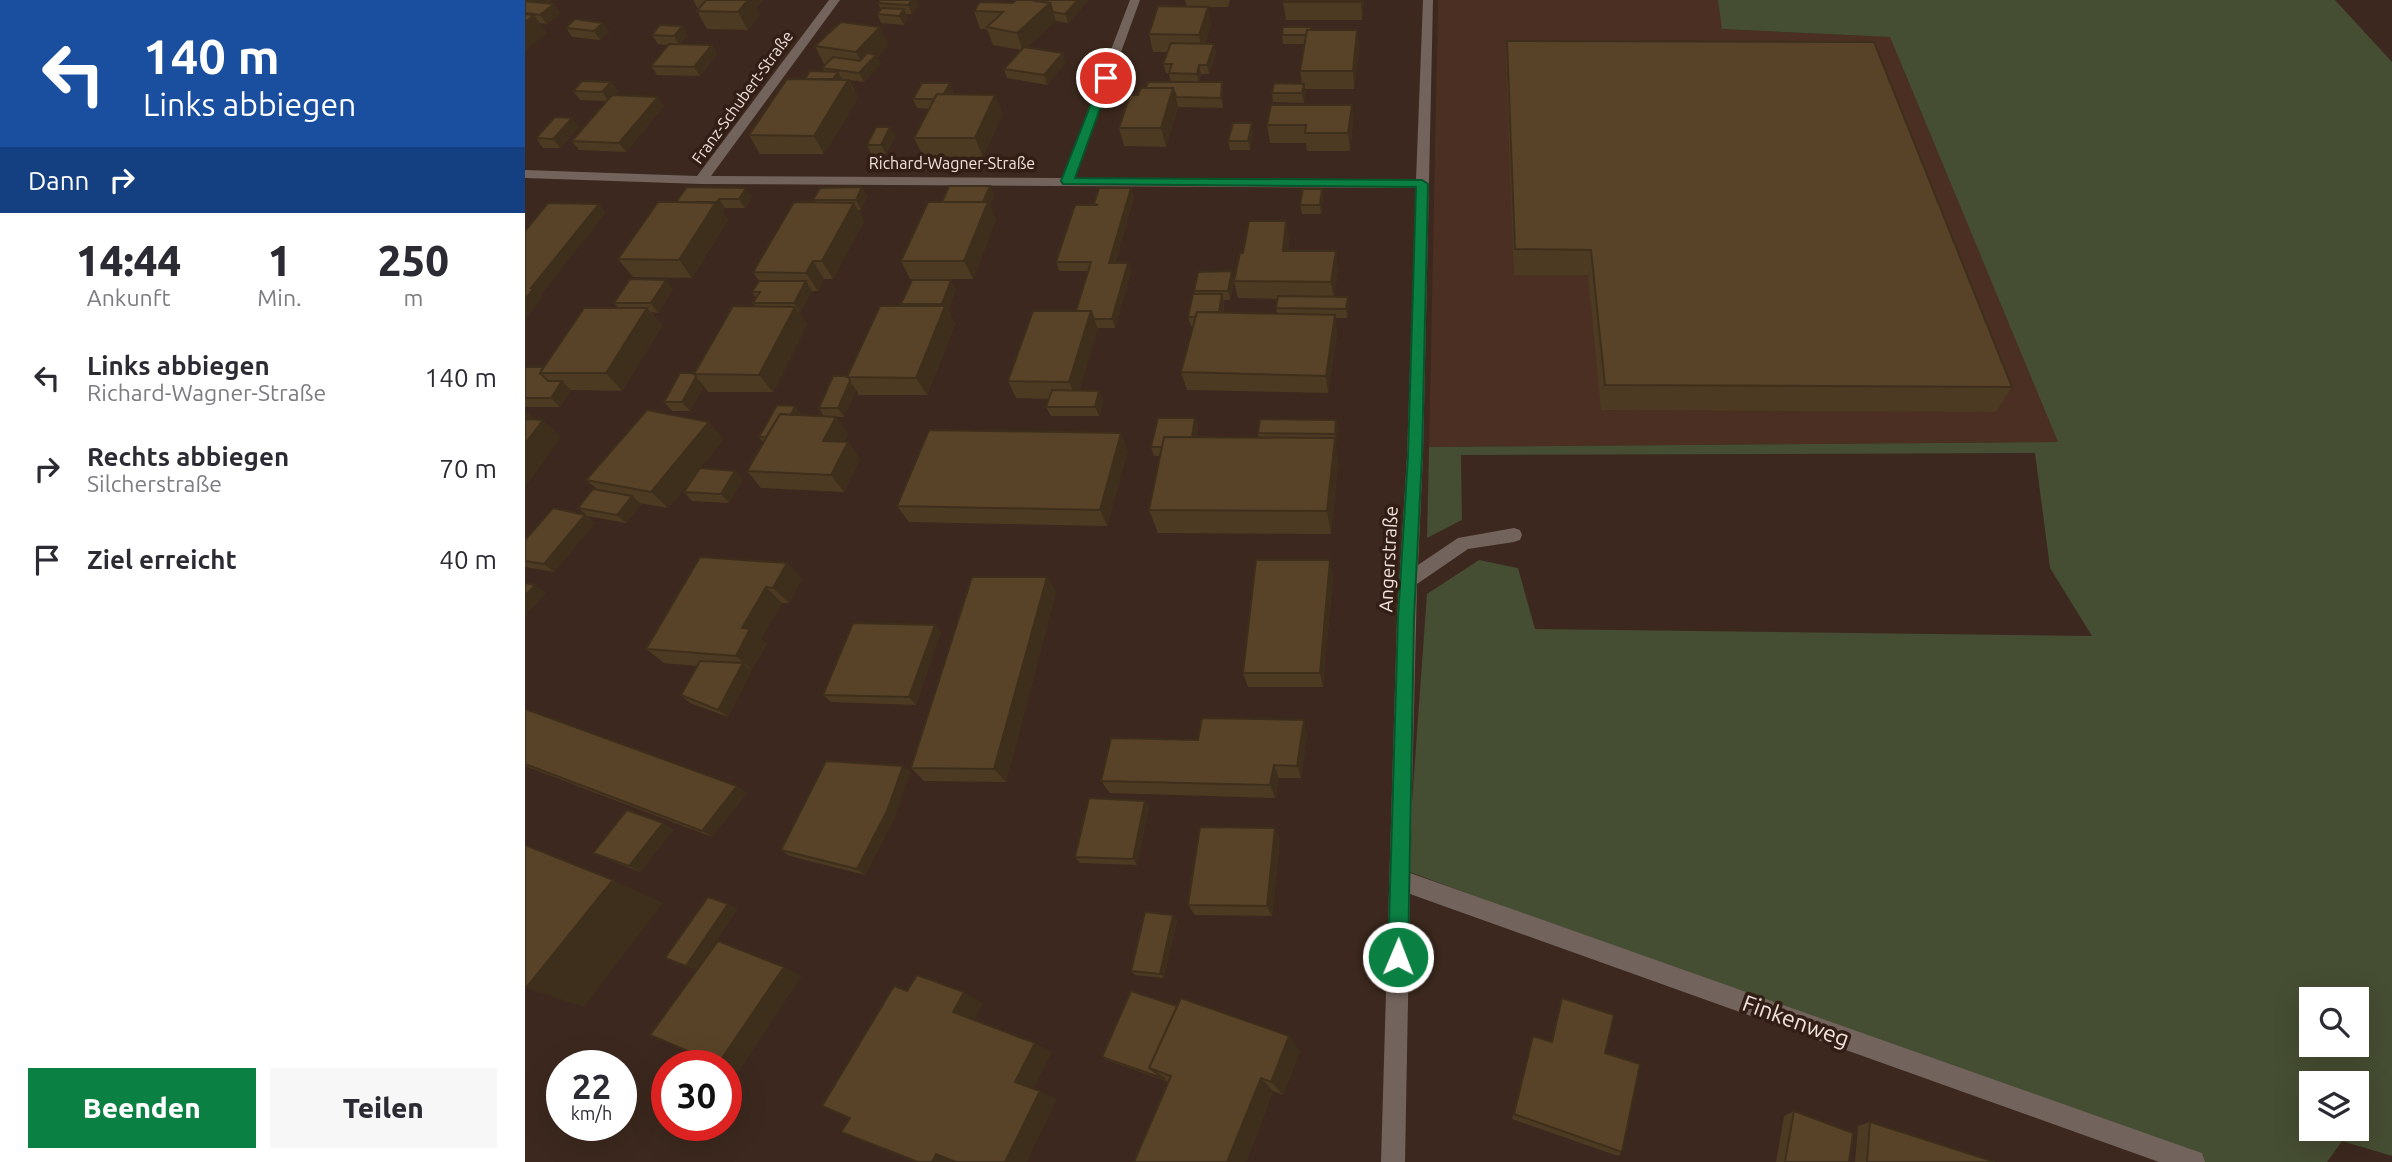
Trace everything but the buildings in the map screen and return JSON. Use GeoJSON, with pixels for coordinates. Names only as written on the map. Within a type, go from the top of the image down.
{"type":"FeatureCollection","features":[{"type":"Feature","properties":{"kind":"street","name":"Franz-Schubert-Straße"},"geometry":{"type":"LineString","coordinates":[[701,180],[835,0]]}},
{"type":"Feature","properties":{"kind":"street"},"geometry":{"type":"LineString","coordinates":[[1067,181],[1135,0]]}},
{"type":"Feature","properties":{"kind":"street","name":"Angerstraße"},"geometry":{"type":"LineString","coordinates":[[1392,1162],[1428,0]]}},
{"type":"Feature","properties":{"kind":"street","name":"Richard-Wagner-Straße"},"geometry":{"type":"LineString","coordinates":[[525,174],[701,180],[1422,184]]}},
{"type":"Feature","properties":{"kind":"street"},"geometry":{"type":"LineString","coordinates":[[1409,580],[1464,543],[1514,535]]}},
{"type":"Feature","properties":{"kind":"street","name":"Finkenweg"},"geometry":{"type":"LineString","coordinates":[[1400,880],[2193,1162]]}},
{"type":"Feature","properties":{"kind":"shaded area"},"geometry":{"type":"Polygon","coordinates":[[[1438,0],[1718,0],[1723,29],[1890,37],[2059,442],[1429,447],[1438,0]]]}},
{"type":"Feature","properties":{"kind":"green space"},"geometry":{"type":"Polygon","coordinates":[[[1718,0],[2335,0],[2392,62],[2392,1156],[2342,1141],[2327,1162],[2196,1162],[1407,871],[1427,594],[1479,560],[1518,568],[1535,629],[2092,636],[2050,568],[2035,453],[1461,455],[1462,520],[1427,538],[1429,447],[2058,442],[1890,37],[1722,29],[1718,0]]]}},
{"type":"Feature","properties":{"kind":"route"},"geometry":{"type":"LineString","coordinates":[[1106,78],[1067,181],[1422,184],[1415,456],[1406,618],[1398,957]]}}]}
